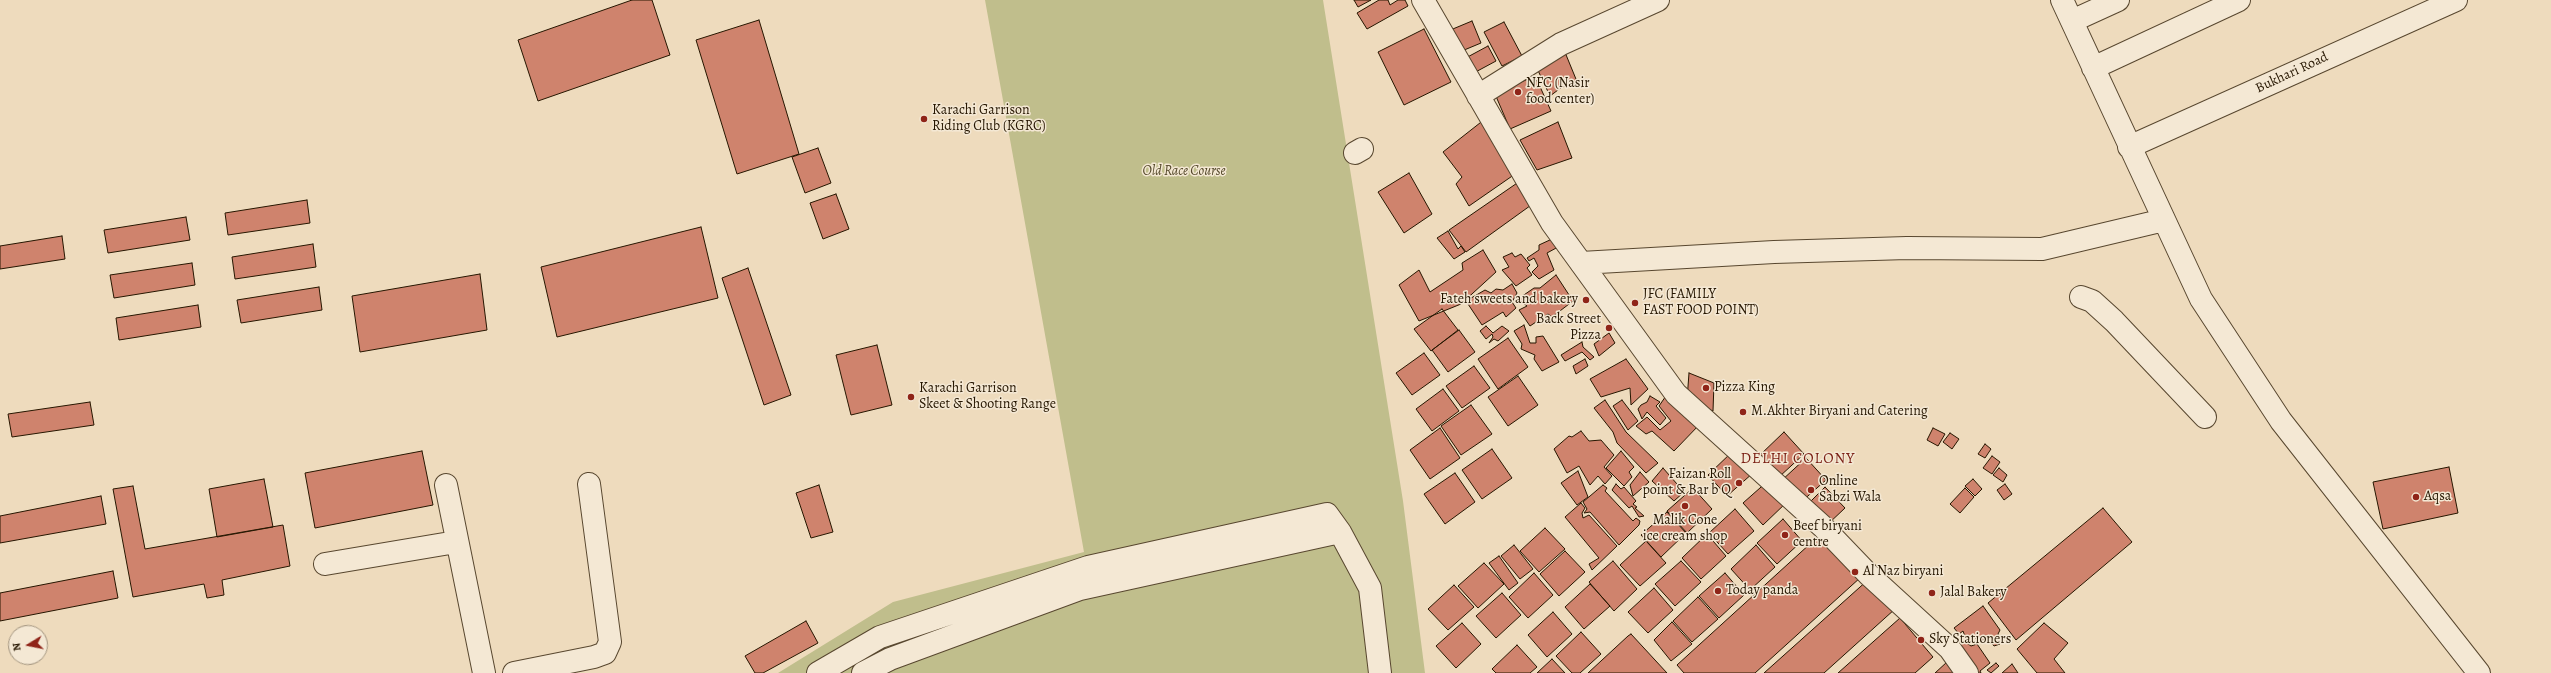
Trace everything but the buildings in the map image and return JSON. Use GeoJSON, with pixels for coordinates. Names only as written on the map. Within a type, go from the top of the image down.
{"type":"FeatureCollection","features":[{"type":"Feature","properties":{"kind":"street"},"geometry":{"type":"LineString","coordinates":[[1423,0],[1552,223],[1676,394],[1822,526],[1869,575],[1950,649],[1967,673]]}},
{"type":"Feature","properties":{"kind":"street"},"geometry":{"type":"LineString","coordinates":[[1478,96],[1561,44],[1658,0]]}},
{"type":"Feature","properties":{"kind":"street"},"geometry":{"type":"LineString","coordinates":[[2062,0],[2129,147],[2201,299],[2281,421],[2480,673]]}},
{"type":"Feature","properties":{"kind":"street"},"geometry":{"type":"LineString","coordinates":[[2072,21],[2118,0]]}},
{"type":"Feature","properties":{"kind":"street"},"geometry":{"type":"LineString","coordinates":[[2093,68],[2239,0]]}},
{"type":"Feature","properties":{"kind":"street","name":"Bukhari Road"},"geometry":{"type":"LineString","coordinates":[[2129,147],[2456,0]]}},
{"type":"Feature","properties":{"kind":"street"},"geometry":{"type":"LineString","coordinates":[[1581,263],[1774,252],[1907,248],[2042,249],[2164,220]]}},
{"type":"Feature","properties":{"kind":"street"},"geometry":{"type":"LineString","coordinates":[[2081,297],[2092,301],[2114,321],[2205,417]]}},
{"type":"Feature","properties":{"kind":"street"},"geometry":{"type":"LineString","coordinates":[[514,673],[594,657],[605,653],[610,642],[589,484]]}},
{"type":"Feature","properties":{"kind":"street"},"geometry":{"type":"LineString","coordinates":[[446,485],[456,542],[484,673]]}},
{"type":"Feature","properties":{"kind":"street"},"geometry":{"type":"LineString","coordinates":[[818,673],[880,637],[1088,567],[1327,514],[1340,532],[1370,588],[1380,673]]}},
{"type":"Feature","properties":{"kind":"street"},"geometry":{"type":"LineString","coordinates":[[863,673],[890,659],[1080,589],[1340,532]]}},
{"type":"Feature","properties":{"kind":"street"},"geometry":{"type":"LineString","coordinates":[[325,564],[456,542]]}},
{"type":"Feature","properties":{"kind":"green space","name":"Old Race Course"},"geometry":{"type":"Polygon","coordinates":[[[985,0],[1323,0],[1403,501],[1425,673],[778,673],[893,602],[1084,552],[985,0]]]}},
{"type":"Feature","properties":{"kind":"place","name":"NFC (Nasir food center)"},"geometry":{"type":"Point","coordinates":[1518,92]}},
{"type":"Feature","properties":{"kind":"place","name":"Karachi Garrison Riding Club (KGRC)"},"geometry":{"type":"Point","coordinates":[924,119]}},
{"type":"Feature","properties":{"kind":"place","name":"Fateh sweets and bakery"},"geometry":{"type":"Point","coordinates":[1586,300]}},
{"type":"Feature","properties":{"kind":"place","name":"JFC (FAMILY FAST FOOD POINT)"},"geometry":{"type":"Point","coordinates":[1635,303]}},
{"type":"Feature","properties":{"kind":"place","name":"Back Street Pizza"},"geometry":{"type":"Point","coordinates":[1609,328]}},
{"type":"Feature","properties":{"kind":"place","name":"Pizza King"},"geometry":{"type":"Point","coordinates":[1706,388]}},
{"type":"Feature","properties":{"kind":"place","name":"Karachi Garrison Skeet & Shooting Range"},"geometry":{"type":"Point","coordinates":[911,397]}},
{"type":"Feature","properties":{"kind":"place","name":"M.Akhter Biryani and Catering"},"geometry":{"type":"Point","coordinates":[1743,412]}},
{"type":"Feature","properties":{"kind":"place","name":"Faizan Roll point & Bar b Q"},"geometry":{"type":"Point","coordinates":[1739,483]}},
{"type":"Feature","properties":{"kind":"place","name":"Online Sabzi Wala"},"geometry":{"type":"Point","coordinates":[1811,490]}},
{"type":"Feature","properties":{"kind":"place","name":"Aqsa"},"geometry":{"type":"Point","coordinates":[2416,497]}},
{"type":"Feature","properties":{"kind":"place","name":"Malik Cone ice cream shop"},"geometry":{"type":"Point","coordinates":[1685,506]}},
{"type":"Feature","properties":{"kind":"place","name":"Beef biryani centre"},"geometry":{"type":"Point","coordinates":[1785,535]}},
{"type":"Feature","properties":{"kind":"place","name":"Al Naz biryani"},"geometry":{"type":"Point","coordinates":[1855,572]}},
{"type":"Feature","properties":{"kind":"place","name":"Today panda"},"geometry":{"type":"Point","coordinates":[1718,591]}},
{"type":"Feature","properties":{"kind":"place","name":"Jalal Bakery"},"geometry":{"type":"Point","coordinates":[1932,593]}},
{"type":"Feature","properties":{"kind":"place","name":"Sky Stationers"},"geometry":{"type":"Point","coordinates":[1921,640]}},
{"type":"Feature","properties":{"kind":"district","name":"DELHI COLONY"},"geometry":{"type":"Point","coordinates":[1798,459]}}]}
